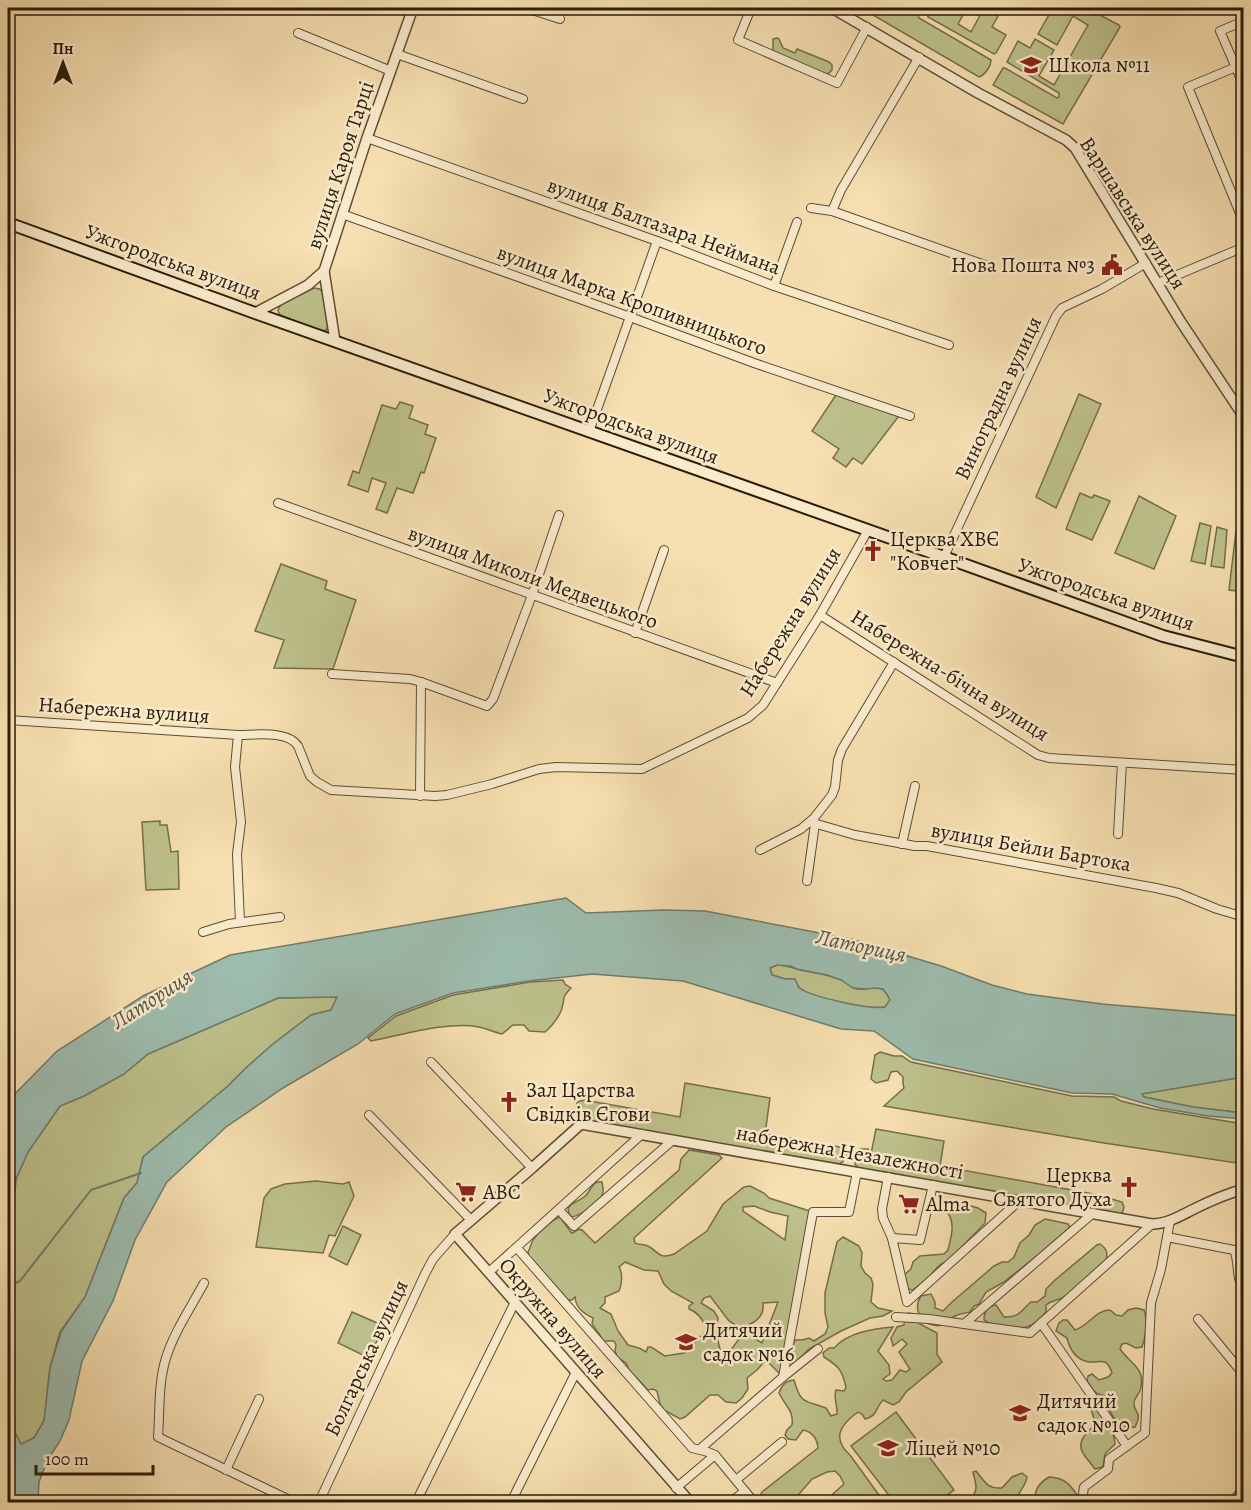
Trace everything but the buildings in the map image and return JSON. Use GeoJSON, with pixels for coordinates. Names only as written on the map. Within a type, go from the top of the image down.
{"type":"FeatureCollection","features":[{"type":"Feature","properties":{"kind":"main road","name":"Ужгородська вулиця"},"geometry":{"type":"LineString","coordinates":[[8,223],[1162,636],[1244,657]]}},
{"type":"Feature","properties":{"kind":"street","name":"вулиця Кароя Тарці"},"geometry":{"type":"LineString","coordinates":[[335,341],[324,271],[367,138],[413,8]]}},
{"type":"Feature","properties":{"kind":"street"},"geometry":{"type":"LineString","coordinates":[[526,8],[560,19]]}},
{"type":"Feature","properties":{"kind":"street"},"geometry":{"type":"LineString","coordinates":[[751,8],[738,40],[837,83],[867,27]]}},
{"type":"Feature","properties":{"kind":"street","name":"Варшавська вулиця"},"geometry":{"type":"LineString","coordinates":[[832,8],[978,93],[1066,140],[1075,148],[1181,322],[1244,417]]}},
{"type":"Feature","properties":{"kind":"street"},"geometry":{"type":"LineString","coordinates":[[1244,21],[1220,31],[1244,86]]}},
{"type":"Feature","properties":{"kind":"street","name":"вулиця Кароя Тарці"},"geometry":{"type":"LineString","coordinates":[[298,33],[391,71]]}},
{"type":"Feature","properties":{"kind":"street"},"geometry":{"type":"LineString","coordinates":[[397,54],[523,99]]}},
{"type":"Feature","properties":{"kind":"street"},"geometry":{"type":"LineString","coordinates":[[832,211],[841,190],[918,57]]}},
{"type":"Feature","properties":{"kind":"street"},"geometry":{"type":"LineString","coordinates":[[1236,67],[1188,87],[1244,223]]}},
{"type":"Feature","properties":{"kind":"street","name":"вулиця Балтазара Неймана"},"geometry":{"type":"LineString","coordinates":[[367,138],[657,241],[774,286],[949,345]]}},
{"type":"Feature","properties":{"kind":"street"},"geometry":{"type":"LineString","coordinates":[[811,208],[832,211],[985,265]]}},
{"type":"Feature","properties":{"kind":"street","name":"вулиця Марка Кропивницького"},"geometry":{"type":"LineString","coordinates":[[342,214],[765,367],[910,416]]}},
{"type":"Feature","properties":{"kind":"street"},"geometry":{"type":"LineString","coordinates":[[774,286],[797,222]]}},
{"type":"Feature","properties":{"kind":"street"},"geometry":{"type":"LineString","coordinates":[[589,432],[657,241]]}},
{"type":"Feature","properties":{"kind":"street"},"geometry":{"type":"LineString","coordinates":[[1158,283],[1244,247]]}},
{"type":"Feature","properties":{"kind":"street","name":"Виноградна вулиця"},"geometry":{"type":"LineString","coordinates":[[944,557],[1056,316],[1062,308],[1102,289],[1146,263]]}},
{"type":"Feature","properties":{"kind":"street","name":"вулиця Кароя Тарці"},"geometry":{"type":"LineString","coordinates":[[255,313],[308,285],[324,271]]}},
{"type":"Feature","properties":{"kind":"street","name":"вулиця Миколи Медвецького"},"geometry":{"type":"LineString","coordinates":[[278,503],[777,683]]}},
{"type":"Feature","properties":{"kind":"street"},"geometry":{"type":"LineString","coordinates":[[332,674],[410,679],[487,706],[493,699],[559,515]]}},
{"type":"Feature","properties":{"kind":"street","name":"Набережна вулиця"},"geometry":{"type":"LineString","coordinates":[[8,720],[238,735],[289,736],[298,746],[310,776],[331,790],[420,796],[447,795],[556,767],[642,769],[748,717],[763,705],[820,615],[868,530]]}},
{"type":"Feature","properties":{"kind":"street"},"geometry":{"type":"LineString","coordinates":[[636,633],[664,550]]}},
{"type":"Feature","properties":{"kind":"street","name":"Набережна-бічна вулиця"},"geometry":{"type":"LineString","coordinates":[[820,615],[1038,755],[1049,758],[1244,770]]}},
{"type":"Feature","properties":{"kind":"street"},"geometry":{"type":"LineString","coordinates":[[760,850],[812,823],[832,795],[842,749],[894,662]]}},
{"type":"Feature","properties":{"kind":"street"},"geometry":{"type":"LineString","coordinates":[[420,796],[421,682]]}},
{"type":"Feature","properties":{"kind":"street","name":"Набережна вулиця"},"geometry":{"type":"LineString","coordinates":[[238,735],[235,767],[241,822],[237,854],[240,922]]}},
{"type":"Feature","properties":{"kind":"street"},"geometry":{"type":"LineString","coordinates":[[1118,834],[1122,763]]}},
{"type":"Feature","properties":{"kind":"street"},"geometry":{"type":"LineString","coordinates":[[902,844],[915,786]]}},
{"type":"Feature","properties":{"kind":"street"},"geometry":{"type":"LineString","coordinates":[[807,881],[812,823]]}},
{"type":"Feature","properties":{"kind":"street","name":"вулиця Бейли Бартока"},"geometry":{"type":"LineString","coordinates":[[812,823],[855,835],[902,844],[927,846],[1156,888],[1178,893],[1244,917]]}},
{"type":"Feature","properties":{"kind":"street"},"geometry":{"type":"LineString","coordinates":[[203,932],[229,924],[280,917]]}},
{"type":"Feature","properties":{"kind":"street"},"geometry":{"type":"LineString","coordinates":[[431,1062],[532,1168],[455,1234]]}},
{"type":"Feature","properties":{"kind":"street"},"geometry":{"type":"LineString","coordinates":[[369,1114],[471,1220]]}},
{"type":"Feature","properties":{"kind":"street","name":"набережна Незалежності"},"geometry":{"type":"LineString","coordinates":[[532,1168],[581,1124],[1152,1224],[1170,1221],[1219,1197],[1244,1189]]}},
{"type":"Feature","properties":{"kind":"street"},"geometry":{"type":"LineString","coordinates":[[489,1272],[642,1134]]}},
{"type":"Feature","properties":{"kind":"street"},"geometry":{"type":"LineString","coordinates":[[559,1210],[574,1226],[673,1140]]}},
{"type":"Feature","properties":{"kind":"street"},"geometry":{"type":"LineString","coordinates":[[783,1377],[813,1212],[849,1212],[857,1172]]}},
{"type":"Feature","properties":{"kind":"street"},"geometry":{"type":"LineString","coordinates":[[888,1177],[882,1209],[883,1218],[892,1238],[907,1302],[1019,1201]]}},
{"type":"Feature","properties":{"kind":"street"},"geometry":{"type":"LineString","coordinates":[[892,1238],[921,1240],[933,1185]]}},
{"type":"Feature","properties":{"kind":"street"},"geometry":{"type":"LineString","coordinates":[[964,1324],[1092,1214]]}},
{"type":"Feature","properties":{"kind":"street"},"geometry":{"type":"LineString","coordinates":[[1079,1503],[1082,1500],[1084,1487],[1108,1469],[1109,1459],[1145,1433],[1151,1304],[1161,1269],[1170,1221]]}},
{"type":"Feature","properties":{"kind":"street"},"geometry":{"type":"LineString","coordinates":[[896,1317],[929,1319],[1030,1333],[1152,1224]]}},
{"type":"Feature","properties":{"kind":"street","name":"Окружна вулиця"},"geometry":{"type":"LineString","coordinates":[[455,1234],[690,1503]]}},
{"type":"Feature","properties":{"kind":"street","name":"Болгарська вулиця"},"geometry":{"type":"LineString","coordinates":[[320,1503],[425,1274],[437,1254],[455,1234]]}},
{"type":"Feature","properties":{"kind":"street"},"geometry":{"type":"LineString","coordinates":[[1167,1237],[1234,1251],[1237,1258],[1238,1279],[1244,1289]]}},
{"type":"Feature","properties":{"kind":"street"},"geometry":{"type":"LineString","coordinates":[[517,1248],[692,1448],[715,1455],[754,1503]]}},
{"type":"Feature","properties":{"kind":"street"},"geometry":{"type":"LineString","coordinates":[[204,1283],[166,1358],[162,1375],[158,1437],[294,1503]]}},
{"type":"Feature","properties":{"kind":"street"},"geometry":{"type":"LineString","coordinates":[[416,1503],[515,1302]]}},
{"type":"Feature","properties":{"kind":"street"},"geometry":{"type":"LineString","coordinates":[[1198,1319],[1244,1375]]}},
{"type":"Feature","properties":{"kind":"street"},"geometry":{"type":"LineString","coordinates":[[1041,1323],[1127,1446]]}},
{"type":"Feature","properties":{"kind":"street"},"geometry":{"type":"LineString","coordinates":[[700,1449],[818,1349]]}},
{"type":"Feature","properties":{"kind":"street"},"geometry":{"type":"LineString","coordinates":[[511,1503],[576,1372]]}},
{"type":"Feature","properties":{"kind":"street"},"geometry":{"type":"LineString","coordinates":[[226,1470],[260,1399]]}},
{"type":"Feature","properties":{"kind":"street"},"geometry":{"type":"LineString","coordinates":[[736,1480],[782,1442]]}},
{"type":"Feature","properties":{"kind":"street"},"geometry":{"type":"LineString","coordinates":[[676,1488],[715,1455]]}},
{"type":"Feature","properties":{"kind":"street"},"geometry":{"type":"LineString","coordinates":[[1233,1503],[1244,1490]]}},
{"type":"Feature","properties":{"kind":"street"},"geometry":{"type":"LineString","coordinates":[[730,1503],[745,1491]]}},
{"type":"Feature","properties":{"kind":"green space"},"geometry":{"type":"Polygon","coordinates":[[[861,8],[923,8],[918,15],[919,18],[991,60],[990,65],[979,77],[861,8]]]}},
{"type":"Feature","properties":{"kind":"green space"},"geometry":{"type":"Polygon","coordinates":[[[930,8],[967,8],[958,24],[971,32],[984,8],[998,16],[992,27],[1006,35],[994,54],[928,17],[927,13],[930,8]]]}},
{"type":"Feature","properties":{"kind":"green space"},"geometry":{"type":"Polygon","coordinates":[[[1053,8],[1079,8],[1093,15],[1100,15],[1120,27],[1063,124],[993,85],[1005,68],[1057,98],[1059,97],[1059,93],[1007,62],[1018,41],[1030,48],[1035,39],[1054,50],[1039,76],[1054,85],[1088,25],[1073,16],[1057,45],[1038,34],[1053,8]]]}},
{"type":"Feature","properties":{"kind":"green space"},"geometry":{"type":"Polygon","coordinates":[[[777,38],[783,48],[795,53],[797,49],[829,62],[832,70],[825,74],[776,54],[773,50],[773,39],[777,38]]]}},
{"type":"Feature","properties":{"kind":"green space"},"geometry":{"type":"Polygon","coordinates":[[[314,288],[322,292],[329,325],[326,330],[322,331],[283,316],[278,310],[281,304],[314,288]]]}},
{"type":"Feature","properties":{"kind":"green space"},"geometry":{"type":"Polygon","coordinates":[[[1079,394],[1101,404],[1056,508],[1036,497],[1079,394]]]}},
{"type":"Feature","properties":{"kind":"green space"},"geometry":{"type":"Polygon","coordinates":[[[836,395],[899,416],[862,464],[853,458],[846,467],[833,458],[839,449],[812,431],[836,395]]]}},
{"type":"Feature","properties":{"kind":"green space"},"geometry":{"type":"Polygon","coordinates":[[[400,402],[413,406],[409,418],[428,425],[425,434],[436,438],[424,473],[421,472],[413,493],[397,488],[387,513],[376,509],[386,483],[372,478],[368,492],[348,485],[353,471],[359,473],[382,405],[396,409],[400,402]]]}},
{"type":"Feature","properties":{"kind":"green space"},"geometry":{"type":"Polygon","coordinates":[[[1080,493],[1110,501],[1092,540],[1066,529],[1080,493]]]}},
{"type":"Feature","properties":{"kind":"green space"},"geometry":{"type":"Polygon","coordinates":[[[1139,496],[1176,516],[1154,569],[1115,553],[1139,496]]]}},
{"type":"Feature","properties":{"kind":"green space"},"geometry":{"type":"Polygon","coordinates":[[[1200,523],[1211,526],[1205,564],[1191,561],[1200,523]]]}},
{"type":"Feature","properties":{"kind":"green space"},"geometry":{"type":"Polygon","coordinates":[[[1217,527],[1227,530],[1224,568],[1211,566],[1217,527]]]}},
{"type":"Feature","properties":{"kind":"green space"},"geometry":{"type":"Polygon","coordinates":[[[1236,531],[1243,533],[1243,597],[1236,596],[1237,591],[1229,590],[1236,531]]]}},
{"type":"Feature","properties":{"kind":"green space"},"geometry":{"type":"Polygon","coordinates":[[[281,564],[327,581],[325,589],[356,600],[333,669],[274,668],[284,640],[255,631],[281,564]]]}},
{"type":"Feature","properties":{"kind":"green space"},"geometry":{"type":"Polygon","coordinates":[[[160,821],[160,825],[167,825],[171,852],[178,851],[179,889],[146,890],[142,822],[160,821]]]}},
{"type":"Feature","properties":{"kind":"green space"},"geometry":{"type":"Polygon","coordinates":[[[777,965],[832,976],[857,989],[882,989],[890,1000],[885,1007],[878,1007],[830,1000],[800,988],[795,979],[772,975],[770,968],[777,965]]]}},
{"type":"Feature","properties":{"kind":"green space"},"geometry":{"type":"Polygon","coordinates":[[[563,980],[571,988],[564,997],[558,1017],[545,1032],[529,1031],[524,1025],[513,1025],[502,1034],[479,1027],[453,1026],[371,1041],[368,1038],[396,1016],[453,995],[530,982],[563,980]]]}},
{"type":"Feature","properties":{"kind":"green space"},"geometry":{"type":"Polygon","coordinates":[[[337,997],[331,1010],[311,1015],[273,1044],[228,1086],[143,1157],[137,1183],[124,1198],[85,1297],[60,1332],[50,1368],[44,1421],[34,1438],[21,1445],[12,1426],[8,1376],[8,1267],[16,1179],[28,1152],[60,1106],[124,1074],[148,1054],[278,998],[337,997]]]}},
{"type":"Feature","properties":{"kind":"green space"},"geometry":{"type":"Polygon","coordinates":[[[880,1052],[902,1056],[911,1062],[1072,1096],[1114,1097],[1153,1109],[1243,1124],[1243,1164],[884,1106],[904,1088],[903,1077],[897,1071],[891,1072],[888,1080],[876,1083],[871,1079],[875,1055],[880,1052]]]}},
{"type":"Feature","properties":{"kind":"green space"},"geometry":{"type":"Polygon","coordinates":[[[1243,1077],[1243,1113],[1193,1107],[1144,1097],[1141,1094],[1243,1077]]]}},
{"type":"Feature","properties":{"kind":"green space"},"geometry":{"type":"Polygon","coordinates":[[[685,1083],[770,1098],[765,1134],[840,1147],[847,1151],[846,1158],[840,1164],[831,1167],[581,1124],[576,1112],[577,1102],[584,1100],[680,1117],[685,1083]]]}},
{"type":"Feature","properties":{"kind":"green space"},"geometry":{"type":"Polygon","coordinates":[[[876,1129],[944,1141],[940,1166],[1099,1195],[1122,1202],[1124,1207],[1122,1214],[861,1172],[855,1164],[856,1155],[860,1149],[868,1149],[871,1154],[876,1129]]]}},
{"type":"Feature","properties":{"kind":"green space"},"geometry":{"type":"Polygon","coordinates":[[[689,1150],[719,1155],[722,1158],[634,1238],[635,1243],[645,1245],[661,1255],[674,1254],[707,1231],[723,1204],[744,1187],[750,1186],[769,1198],[813,1212],[783,1377],[766,1360],[747,1378],[748,1389],[736,1403],[726,1402],[718,1395],[710,1395],[680,1419],[664,1410],[657,1391],[648,1390],[630,1372],[626,1363],[617,1357],[614,1341],[604,1341],[592,1324],[593,1318],[581,1310],[575,1297],[568,1300],[528,1252],[537,1235],[560,1217],[572,1233],[579,1229],[582,1230],[595,1243],[679,1170],[681,1159],[689,1150]],[[754,1206],[743,1207],[743,1211],[785,1240],[788,1216],[754,1206]],[[625,1262],[619,1267],[622,1279],[619,1291],[605,1297],[605,1303],[600,1308],[611,1314],[618,1331],[628,1345],[646,1352],[648,1347],[651,1347],[665,1356],[684,1353],[707,1330],[695,1312],[689,1309],[693,1303],[671,1291],[664,1284],[658,1271],[644,1270],[625,1262]],[[710,1296],[704,1298],[701,1303],[714,1311],[718,1318],[717,1331],[721,1352],[727,1353],[741,1337],[741,1332],[751,1332],[754,1338],[762,1343],[778,1302],[763,1303],[762,1313],[757,1320],[740,1328],[729,1321],[710,1296]]]}},
{"type":"Feature","properties":{"kind":"green space"},"geometry":{"type":"Polygon","coordinates":[[[316,1181],[343,1184],[349,1182],[354,1196],[335,1236],[329,1235],[323,1253],[256,1247],[264,1198],[271,1189],[285,1184],[316,1181]]]}},
{"type":"Feature","properties":{"kind":"green space"},"geometry":{"type":"Polygon","coordinates":[[[597,1182],[602,1182],[602,1196],[586,1211],[572,1217],[568,1208],[582,1199],[597,1182]]]}},
{"type":"Feature","properties":{"kind":"green space"},"geometry":{"type":"Polygon","coordinates":[[[960,1203],[986,1213],[985,1223],[925,1281],[913,1290],[908,1289],[904,1275],[911,1269],[913,1262],[920,1256],[944,1254],[948,1250],[952,1225],[947,1212],[950,1205],[960,1203]]]}},
{"type":"Feature","properties":{"kind":"green space"},"geometry":{"type":"Polygon","coordinates":[[[1045,1219],[1068,1224],[1070,1227],[1004,1282],[986,1292],[979,1304],[974,1306],[970,1312],[957,1315],[939,1326],[927,1323],[924,1315],[919,1314],[917,1305],[921,1296],[931,1294],[935,1308],[943,1311],[994,1266],[1008,1262],[1014,1257],[1020,1243],[1035,1225],[1045,1219]]]}},
{"type":"Feature","properties":{"kind":"green space"},"geometry":{"type":"Polygon","coordinates":[[[343,1226],[361,1235],[347,1265],[329,1256],[343,1226]]]}},
{"type":"Feature","properties":{"kind":"green space"},"geometry":{"type":"Polygon","coordinates":[[[843,1237],[859,1246],[862,1253],[861,1266],[873,1284],[871,1302],[878,1308],[892,1311],[841,1331],[809,1349],[792,1363],[792,1347],[795,1340],[809,1338],[814,1341],[825,1334],[828,1327],[825,1293],[837,1242],[843,1237]]]}},
{"type":"Feature","properties":{"kind":"green space"},"geometry":{"type":"Polygon","coordinates":[[[1100,1244],[1106,1251],[1106,1261],[1070,1293],[1046,1305],[1046,1312],[1032,1325],[1012,1328],[984,1320],[990,1307],[996,1305],[1004,1317],[1010,1317],[1020,1313],[1031,1302],[1037,1302],[1045,1296],[1046,1289],[1055,1280],[1100,1244]]]}},
{"type":"Feature","properties":{"kind":"green space"},"geometry":{"type":"Polygon","coordinates":[[[1136,1308],[1144,1310],[1146,1319],[1142,1347],[1136,1348],[1126,1343],[1122,1344],[1120,1349],[1137,1367],[1142,1383],[1134,1402],[1138,1415],[1137,1422],[1135,1427],[1127,1428],[1119,1423],[1112,1414],[1109,1408],[1110,1397],[1098,1394],[1087,1381],[1088,1376],[1092,1374],[1099,1380],[1108,1377],[1112,1373],[1108,1364],[1080,1359],[1072,1350],[1067,1338],[1056,1331],[1063,1320],[1067,1320],[1075,1330],[1105,1311],[1110,1310],[1122,1316],[1128,1310],[1136,1308]]]}},
{"type":"Feature","properties":{"kind":"green space"},"geometry":{"type":"Polygon","coordinates":[[[352,1312],[384,1326],[369,1358],[338,1343],[352,1312]]]}},
{"type":"Feature","properties":{"kind":"green space"},"geometry":{"type":"Polygon","coordinates":[[[905,1314],[913,1314],[920,1324],[937,1333],[937,1354],[942,1362],[906,1392],[899,1402],[893,1405],[883,1400],[874,1414],[865,1419],[858,1412],[847,1421],[840,1432],[844,1449],[884,1502],[824,1502],[844,1484],[835,1471],[812,1479],[790,1502],[760,1502],[758,1500],[762,1492],[818,1448],[817,1441],[809,1432],[803,1430],[796,1440],[788,1439],[785,1435],[792,1425],[790,1412],[779,1393],[786,1382],[794,1380],[802,1398],[826,1408],[831,1416],[837,1414],[836,1390],[844,1391],[846,1387],[839,1369],[824,1357],[823,1353],[854,1335],[869,1330],[893,1327],[878,1351],[889,1365],[890,1374],[883,1379],[892,1380],[900,1370],[906,1372],[910,1369],[899,1352],[907,1344],[902,1339],[893,1346],[891,1338],[897,1327],[904,1325],[905,1314]]]}},
{"type":"Feature","properties":{"kind":"green space"},"geometry":{"type":"Polygon","coordinates":[[[1095,1404],[1108,1422],[1115,1444],[1105,1454],[1103,1467],[1095,1469],[1083,1453],[1081,1444],[1082,1439],[1095,1422],[1091,1409],[1095,1404]]]}},
{"type":"Feature","properties":{"kind":"green space"},"geometry":{"type":"Polygon","coordinates":[[[896,1412],[954,1490],[937,1502],[894,1502],[851,1446],[896,1412]]]}},
{"type":"Feature","properties":{"kind":"green space"},"geometry":{"type":"Polygon","coordinates":[[[976,1471],[987,1484],[997,1488],[1002,1488],[1012,1477],[1022,1473],[1027,1477],[1017,1498],[1018,1502],[973,1502],[972,1497],[976,1488],[973,1472],[976,1471]]]}},
{"type":"Feature","properties":{"kind":"green space"},"geometry":{"type":"Polygon","coordinates":[[[1049,1477],[1069,1484],[1077,1495],[1076,1500],[1073,1502],[1031,1502],[1034,1500],[1038,1486],[1049,1477]]]}},
{"type":"Feature","properties":{"kind":"water"},"geometry":{"type":"Polygon","coordinates":[[[566,898],[586,913],[705,911],[851,939],[941,966],[992,985],[1027,994],[1102,1004],[1243,1016],[1243,1077],[1142,1094],[1144,1097],[1193,1107],[1243,1113],[1243,1119],[1160,1108],[1112,1094],[1072,1093],[913,1059],[874,1031],[841,1029],[683,981],[592,974],[453,993],[395,1014],[358,1044],[283,1088],[226,1127],[167,1182],[135,1240],[113,1301],[82,1361],[69,1420],[60,1441],[47,1461],[39,1482],[38,1502],[8,1502],[8,1376],[12,1426],[21,1444],[34,1438],[44,1421],[50,1368],[61,1332],[85,1297],[124,1198],[137,1183],[143,1157],[228,1086],[273,1044],[311,1015],[331,1010],[337,997],[278,998],[148,1054],[124,1074],[60,1106],[28,1152],[16,1179],[8,1267],[8,1102],[57,1051],[143,996],[230,955],[566,898]],[[777,965],[770,968],[772,975],[795,979],[799,988],[828,999],[878,1007],[885,1007],[890,1000],[883,989],[853,988],[827,975],[777,965]]]}},
{"type":"Feature","properties":{"kind":"waterway","name":"Латориця"},"geometry":{"type":"LineString","coordinates":[[8,1287],[20,1281],[91,1190],[141,1173]]}},
{"type":"Feature","properties":{"kind":"place","name":"Школа №11"},"geometry":{"type":"Point","coordinates":[1031,65]}},
{"type":"Feature","properties":{"kind":"place","name":"Нова Пошта №3"},"geometry":{"type":"Point","coordinates":[1112,265]}},
{"type":"Feature","properties":{"kind":"place","name":"Церква ХВЄ \"Ковчег\""},"geometry":{"type":"Point","coordinates":[873,551]}},
{"type":"Feature","properties":{"kind":"place","name":"Зал Царства Свідків Єгови"},"geometry":{"type":"Point","coordinates":[509,1102]}},
{"type":"Feature","properties":{"kind":"place","name":"Церква Святого Духа"},"geometry":{"type":"Point","coordinates":[1129,1187]}},
{"type":"Feature","properties":{"kind":"place","name":"ABC"},"geometry":{"type":"Point","coordinates":[466,1192]}},
{"type":"Feature","properties":{"kind":"place","name":"Alma"},"geometry":{"type":"Point","coordinates":[909,1204]}},
{"type":"Feature","properties":{"kind":"place","name":"Дитячий садок №16"},"geometry":{"type":"Point","coordinates":[686,1342]}},
{"type":"Feature","properties":{"kind":"place","name":"Дитячий садок №10"},"geometry":{"type":"Point","coordinates":[1020,1413]}},
{"type":"Feature","properties":{"kind":"place","name":"Ліцей №10"},"geometry":{"type":"Point","coordinates":[888,1448]}}]}
